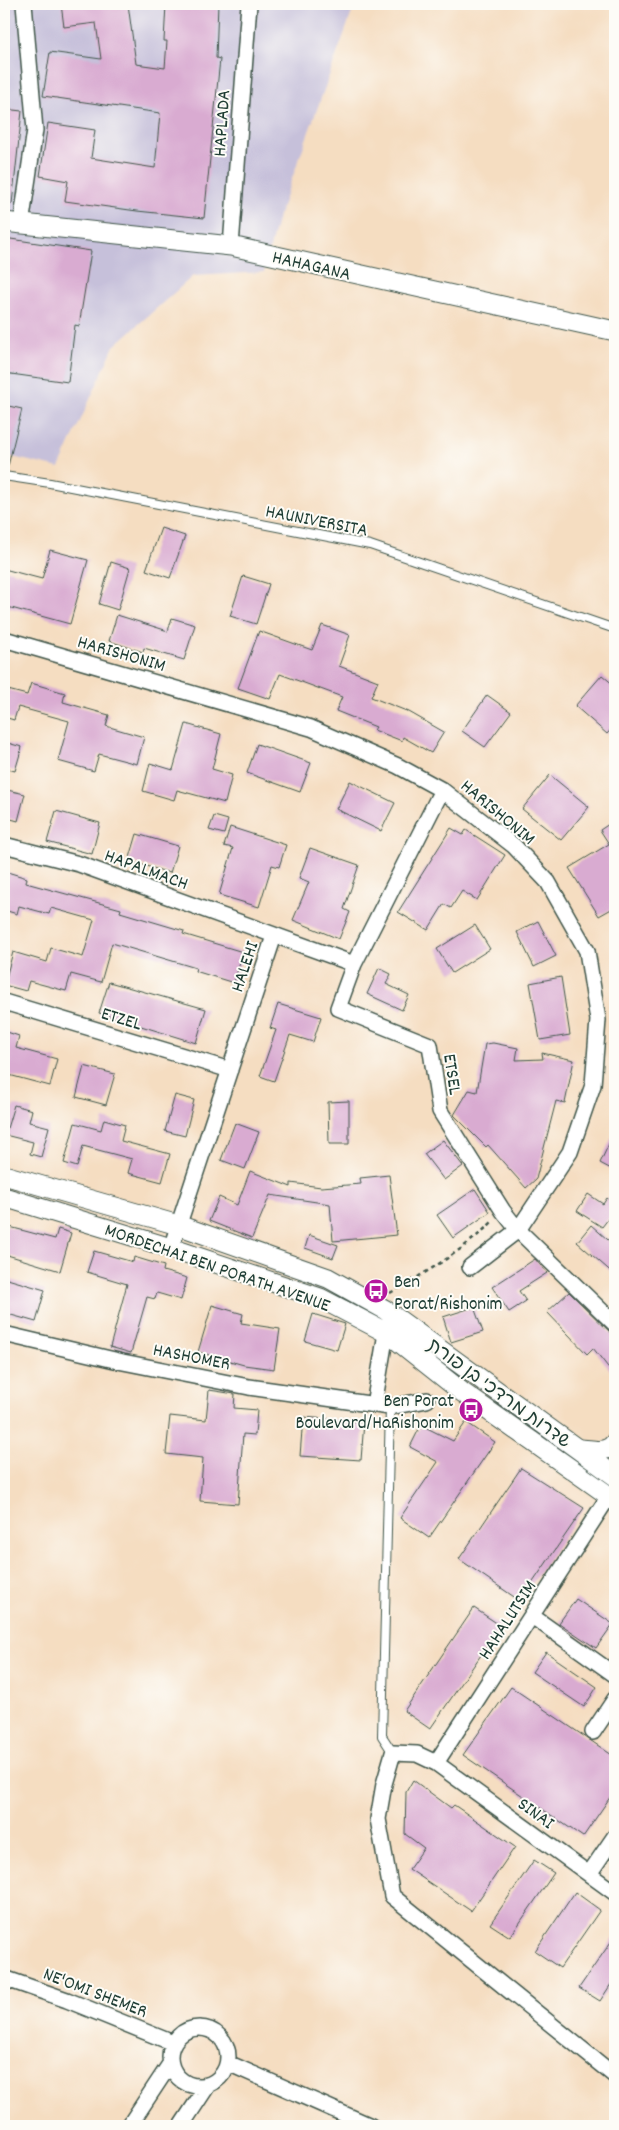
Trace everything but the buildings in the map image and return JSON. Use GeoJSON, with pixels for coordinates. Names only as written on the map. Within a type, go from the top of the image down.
{"type":"FeatureCollection","features":[{"type":"Feature","properties":{"kind":"street"},"geometry":{"type":"LineString","coordinates":[[13,224],[35,130],[24,4]]}},
{"type":"Feature","properties":{"kind":"street","name":"HAPLADA"},"geometry":{"type":"LineString","coordinates":[[231,246],[249,4]]}},
{"type":"Feature","properties":{"kind":"street","name":"HAHAGANA"},"geometry":{"type":"LineString","coordinates":[[13,224],[231,246],[615,331]]}},
{"type":"Feature","properties":{"kind":"street","name":"HARISHONIM"},"geometry":{"type":"LineString","coordinates":[[4,639],[310,728],[398,766],[442,790],[514,846],[548,882],[587,951],[598,1020],[593,1086],[570,1152],[518,1230],[470,1266]]}},
{"type":"Feature","properties":{"kind":"street"},"geometry":{"type":"LineString","coordinates":[[354,964],[442,790]]}},
{"type":"Feature","properties":{"kind":"street","name":"HAPALMACH"},"geometry":{"type":"LineString","coordinates":[[4,845],[79,864],[274,936]]}},
{"type":"Feature","properties":{"kind":"street","name":"HALEHI"},"geometry":{"type":"LineString","coordinates":[[171,1248],[274,936],[354,964]]}},
{"type":"Feature","properties":{"kind":"street","name":"ETSEL"},"geometry":{"type":"LineString","coordinates":[[354,964],[338,1008],[430,1045],[440,1111],[503,1211],[518,1230],[615,1324]]}},
{"type":"Feature","properties":{"kind":"street","name":"ETZEL"},"geometry":{"type":"LineString","coordinates":[[4,1002],[230,1070]]}},
{"type":"Feature","properties":{"kind":"street","name":"MORDECHAI BEN PORATH AVENUE"},"geometry":{"type":"LineString","coordinates":[[4,1175],[178,1225],[328,1278],[373,1302],[581,1449]]}},
{"type":"Feature","properties":{"kind":"street","name":"MORDECHAI BEN PORATH AVENUE"},"geometry":{"type":"LineString","coordinates":[[4,1197],[171,1248],[320,1298],[386,1333],[462,1392],[613,1494]]}},
{"type":"Feature","properties":{"kind":"street"},"geometry":{"type":"LineString","coordinates":[[374,1405],[386,1333]]}},
{"type":"Feature","properties":{"kind":"street","name":"HASHOMER"},"geometry":{"type":"LineString","coordinates":[[4,1334],[123,1362],[249,1387],[390,1407],[427,1400]]}},
{"type":"Feature","properties":{"kind":"street"},"geometry":{"type":"LineString","coordinates":[[581,1449],[604,1450],[615,1442]]}},
{"type":"Feature","properties":{"kind":"street","name":"שדרות מרדכי בן פורת"},"geometry":{"type":"LineString","coordinates":[[581,1449],[615,1476]]}},
{"type":"Feature","properties":{"kind":"street","name":"HAHALUTSIM"},"geometry":{"type":"LineString","coordinates":[[436,1763],[613,1494]]}},
{"type":"Feature","properties":{"kind":"street"},"geometry":{"type":"LineString","coordinates":[[532,1616],[615,1675]]}},
{"type":"Feature","properties":{"kind":"street"},"geometry":{"type":"LineString","coordinates":[[593,1732],[615,1699]]}},
{"type":"Feature","properties":{"kind":"street"},"geometry":{"type":"LineString","coordinates":[[393,1753],[384,1784],[378,1819],[392,1896],[615,2076]]}},
{"type":"Feature","properties":{"kind":"street","name":"SINAI"},"geometry":{"type":"LineString","coordinates":[[393,1753],[418,1754],[436,1763],[615,1893]]}},
{"type":"Feature","properties":{"kind":"street"},"geometry":{"type":"LineString","coordinates":[[589,1874],[615,1836]]}},
{"type":"Feature","properties":{"kind":"street","name":"NE'OMI SHEMER"},"geometry":{"type":"LineString","coordinates":[[4,1978],[67,2000],[173,2043]]}},
{"type":"Feature","properties":{"kind":"street"},"geometry":{"type":"LineString","coordinates":[[193,2028],[204,2028],[215,2033],[223,2040],[228,2051],[228,2063],[224,2073],[216,2082],[208,2085],[193,2086],[183,2082],[174,2074],[170,2064],[170,2052],[173,2043],[182,2033],[193,2028]]}},
{"type":"Feature","properties":{"kind":"street"},"geometry":{"type":"LineString","coordinates":[[228,2063],[371,2126]]}},
{"type":"Feature","properties":{"kind":"street"},"geometry":{"type":"LineString","coordinates":[[129,2126],[170,2064]]}},
{"type":"Feature","properties":{"kind":"street"},"geometry":{"type":"LineString","coordinates":[[180,2126],[208,2085]]}},
{"type":"Feature","properties":{"kind":"lane","name":"HAUNIVERSITA"},"geometry":{"type":"LineString","coordinates":[[4,476],[50,483],[370,545],[615,628]]}},
{"type":"Feature","properties":{"kind":"lane"},"geometry":{"type":"LineString","coordinates":[[390,1407],[382,1736],[393,1753]]}},
{"type":"Feature","properties":{"kind":"path"},"geometry":{"type":"LineString","coordinates":[[373,1302],[435,1267],[478,1236],[503,1211]]}},
{"type":"Feature","properties":{"kind":"shaded area"},"geometry":{"type":"Polygon","coordinates":[[[4,4],[355,4],[277,220],[264,272],[193,276],[114,346],[59,468],[4,455],[4,4]]]}},
{"type":"Feature","properties":{"kind":"place","name":"Ben Porat/Rishonim"},"geometry":{"type":"Point","coordinates":[376,1291]}},
{"type":"Feature","properties":{"kind":"place","name":"Ben Porat Boulevard/HaRishonim"},"geometry":{"type":"Point","coordinates":[471,1410]}}]}
